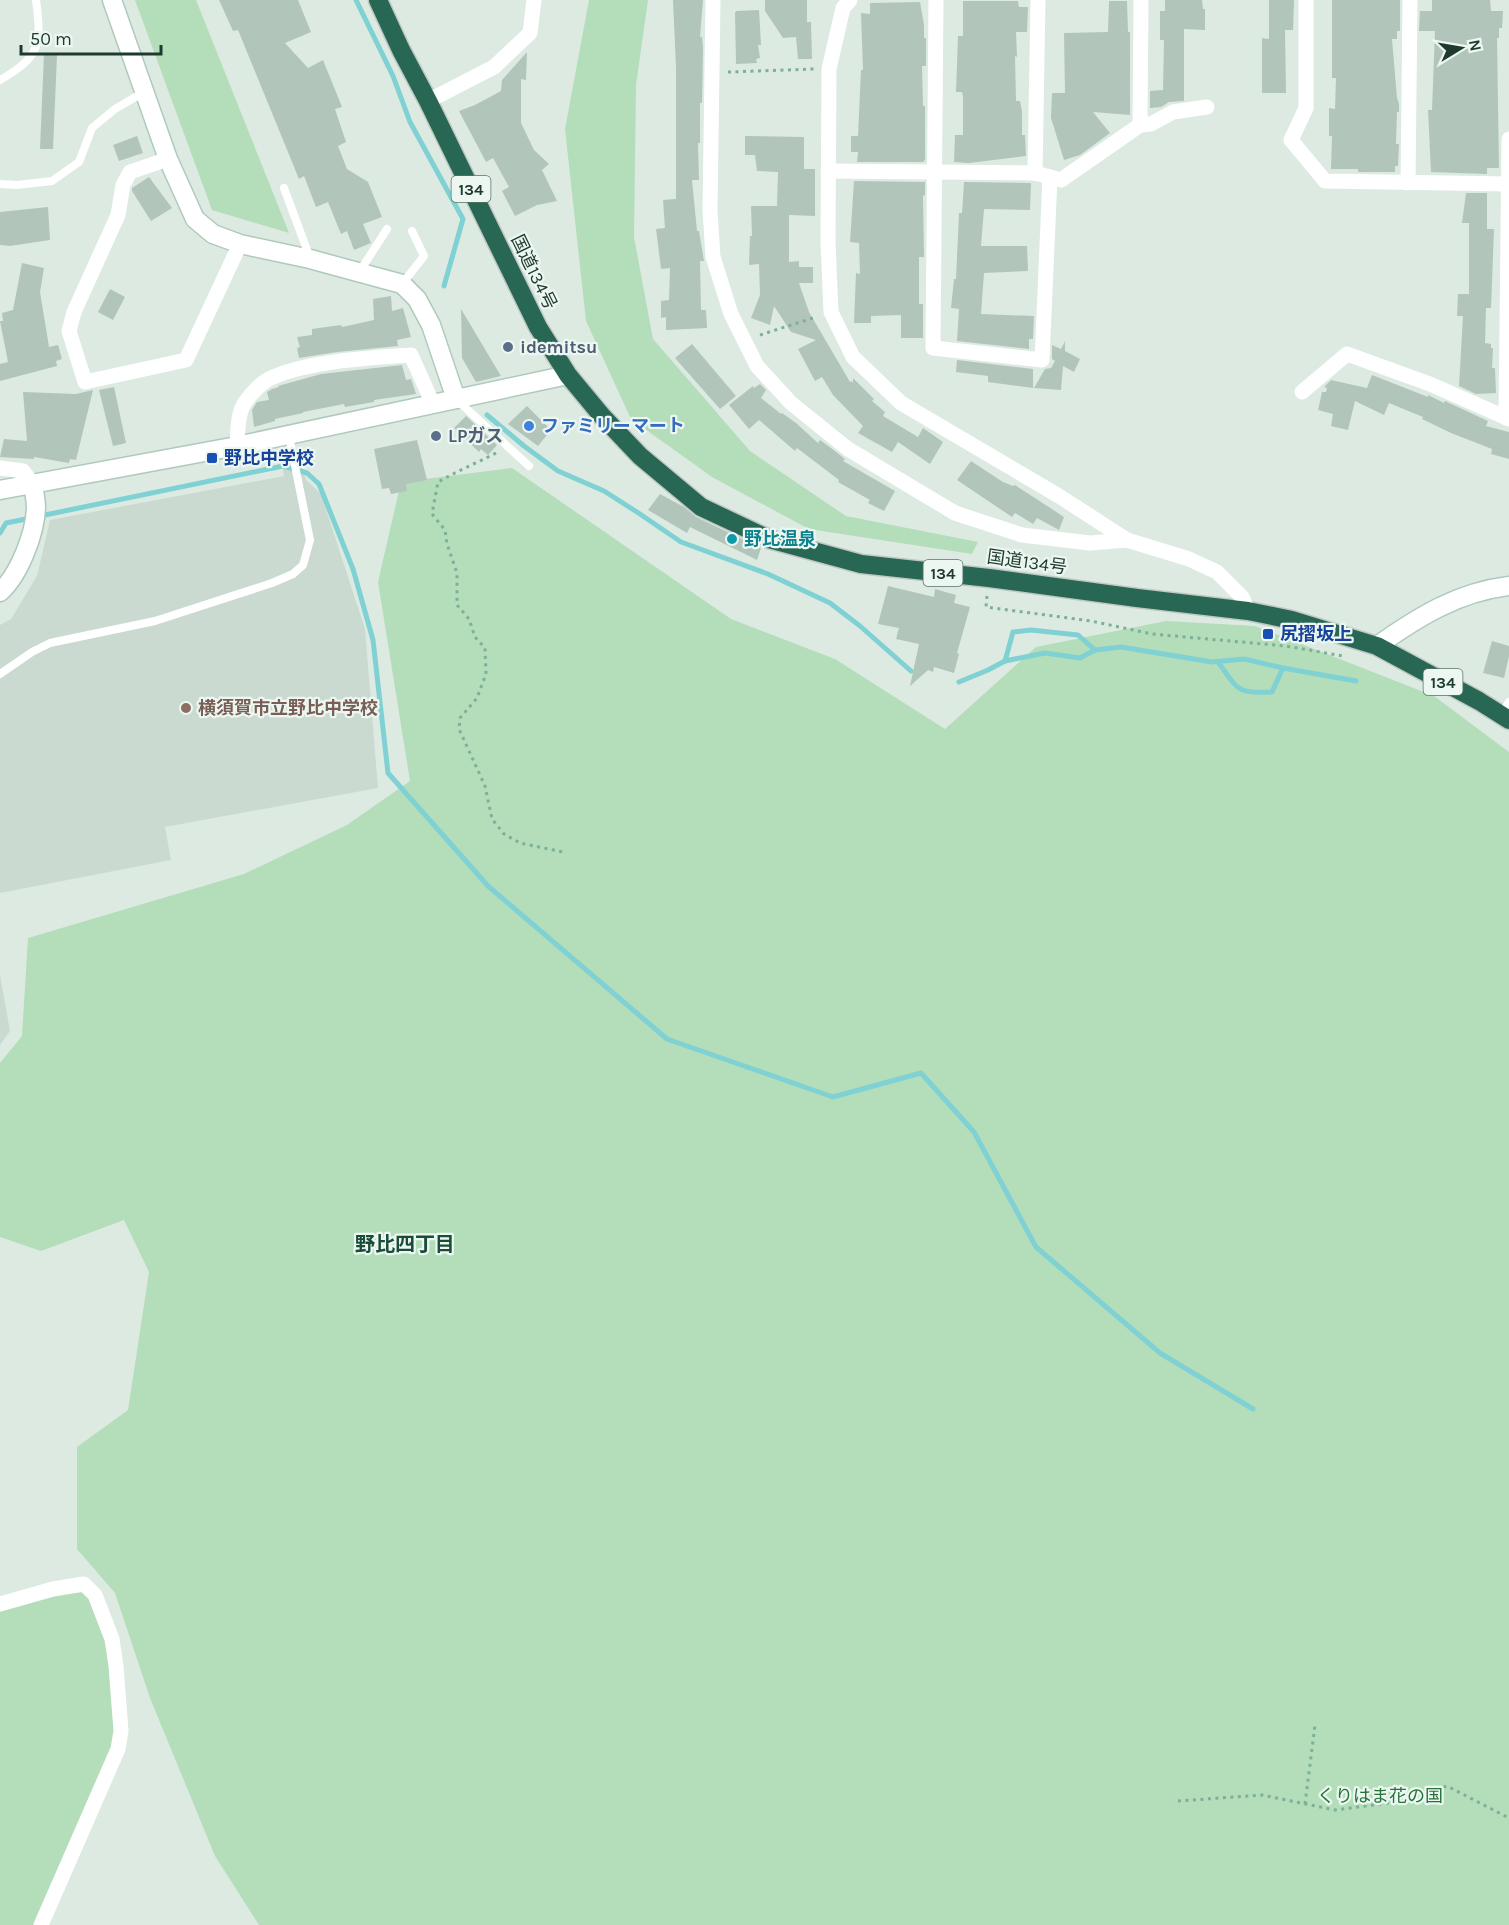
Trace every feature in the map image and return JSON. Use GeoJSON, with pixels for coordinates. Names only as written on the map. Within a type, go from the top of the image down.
{"type":"FeatureCollection","features":[{"type":"Feature","properties":{"kind":"highway","name":"国道134号"},"geometry":{"type":"LineString","coordinates":[[378,0],[538,327],[568,375],[602,416],[640,456],[701,507],[769,539],[861,564],[1248,611],[1292,620],[1377,646],[1506,712]]}},
{"type":"Feature","properties":{"kind":"street"},"geometry":{"type":"LineString","coordinates":[[112,0],[168,159],[195,219],[213,234],[240,244],[360,271],[402,284],[417,299],[430,325],[456,399]]}},
{"type":"Feature","properties":{"kind":"street"},"geometry":{"type":"LineString","coordinates":[[428,101],[494,67],[530,33],[534,0]]}},
{"type":"Feature","properties":{"kind":"street"},"geometry":{"type":"LineString","coordinates":[[713,0],[710,210],[713,257],[731,314],[757,366],[791,403],[849,449],[955,513],[1022,535],[1090,543],[1127,540]]}},
{"type":"Feature","properties":{"kind":"street"},"geometry":{"type":"LineString","coordinates":[[936,0],[933,348],[1042,360],[1043,175],[1038,0]]}},
{"type":"Feature","properties":{"kind":"street"},"geometry":{"type":"LineString","coordinates":[[1140,125],[1141,0]]}},
{"type":"Feature","properties":{"kind":"street"},"geometry":{"type":"LineString","coordinates":[[1306,0],[1306,108],[1291,140],[1325,181],[1509,184]]}},
{"type":"Feature","properties":{"kind":"street"},"geometry":{"type":"LineString","coordinates":[[1408,183],[1410,0]]}},
{"type":"Feature","properties":{"kind":"street"},"geometry":{"type":"LineString","coordinates":[[844,3],[829,69],[828,242],[831,312],[854,357],[900,403],[1059,496],[1127,540],[1189,559],[1218,572],[1242,597],[1248,611]]}},
{"type":"Feature","properties":{"kind":"street"},"geometry":{"type":"LineString","coordinates":[[828,171],[1043,175],[1061,180],[1140,125],[1151,124],[1173,112],[1207,107]]}},
{"type":"Feature","properties":{"kind":"street"},"geometry":{"type":"LineString","coordinates":[[1302,392],[1347,354],[1430,384],[1507,419],[1509,139]]}},
{"type":"Feature","properties":{"kind":"street"},"geometry":{"type":"LineString","coordinates":[[168,159],[130,172],[123,185],[118,215],[74,312],[69,331],[85,382],[186,360],[240,244]]}},
{"type":"Feature","properties":{"kind":"street"},"geometry":{"type":"LineString","coordinates":[[237,446],[238,420],[245,402],[266,380],[288,371],[356,359],[411,355],[433,404]]}},
{"type":"Feature","properties":{"kind":"street"},"geometry":{"type":"LineString","coordinates":[[0,490],[237,446],[568,375]]}},
{"type":"Feature","properties":{"kind":"street"},"geometry":{"type":"LineString","coordinates":[[0,468],[23,471],[33,484],[35,517],[22,561],[0,591]]}},
{"type":"Feature","properties":{"kind":"street"},"geometry":{"type":"LineString","coordinates":[[1377,646],[1431,610],[1488,589],[1509,586]]}},
{"type":"Feature","properties":{"kind":"street"},"geometry":{"type":"LineString","coordinates":[[0,1604],[53,1589],[84,1584],[95,1595],[112,1639],[116,1666],[121,1731],[118,1749],[41,1925]]}},
{"type":"Feature","properties":{"kind":"lane"},"geometry":{"type":"LineString","coordinates":[[0,80],[17,70],[34,54],[40,32],[36,0]]}},
{"type":"Feature","properties":{"kind":"lane"},"geometry":{"type":"LineString","coordinates":[[0,184],[52,182],[79,162],[92,128],[115,109],[144,92]]}},
{"type":"Feature","properties":{"kind":"lane"},"geometry":{"type":"LineString","coordinates":[[284,189],[310,259]]}},
{"type":"Feature","properties":{"kind":"lane"},"geometry":{"type":"LineString","coordinates":[[360,271],[387,229]]}},
{"type":"Feature","properties":{"kind":"lane"},"geometry":{"type":"LineString","coordinates":[[402,284],[424,256],[412,231]]}},
{"type":"Feature","properties":{"kind":"lane"},"geometry":{"type":"LineString","coordinates":[[456,399],[529,466]]}},
{"type":"Feature","properties":{"kind":"lane"},"geometry":{"type":"LineString","coordinates":[[0,674],[32,652],[50,643],[155,621],[293,574],[303,565],[310,540],[288,435]]}},
{"type":"Feature","properties":{"kind":"path"},"geometry":{"type":"LineString","coordinates":[[711,73],[829,69]]}},
{"type":"Feature","properties":{"kind":"path"},"geometry":{"type":"LineString","coordinates":[[744,340],[831,312]]}},
{"type":"Feature","properties":{"kind":"path"},"geometry":{"type":"LineString","coordinates":[[507,446],[438,482],[432,514],[445,530],[447,544],[457,573],[457,605],[469,619],[475,637],[485,648],[486,674],[477,698],[460,718],[459,729],[485,786],[492,819],[504,834],[520,843],[563,852]]}},
{"type":"Feature","properties":{"kind":"path"},"geometry":{"type":"LineString","coordinates":[[989,578],[986,607],[1091,621],[1152,634],[1286,646],[1347,657]]}},
{"type":"Feature","properties":{"kind":"path"},"geometry":{"type":"LineString","coordinates":[[1305,1803],[1315,1725]]}},
{"type":"Feature","properties":{"kind":"path"},"geometry":{"type":"LineString","coordinates":[[1178,1801],[1262,1795],[1335,1810],[1396,1802],[1447,1786],[1509,1818]]}},
{"type":"Feature","properties":{"kind":"shaded area","name":"横須賀市立野比中学校"},"geometry":{"type":"Polygon","coordinates":[[[300,453],[306,480],[321,494],[365,629],[378,788],[165,827],[171,860],[0,893],[0,625],[11,619],[37,576],[50,520],[284,476],[280,456],[300,453]]]}},
{"type":"Feature","properties":{"kind":"shaded area"},"geometry":{"type":"Polygon","coordinates":[[[0,975],[10,1031],[0,1045],[0,975]]]}},
{"type":"Feature","properties":{"kind":"green space"},"geometry":{"type":"Polygon","coordinates":[[[135,0],[196,0],[289,233],[212,210],[135,0]]]}},
{"type":"Feature","properties":{"kind":"green space"},"geometry":{"type":"Polygon","coordinates":[[[589,0],[648,0],[636,85],[634,237],[653,339],[750,451],[846,516],[978,542],[972,554],[809,529],[712,477],[631,419],[586,321],[565,129],[589,0]]]}},
{"type":"Feature","properties":{"kind":"green space","name":"くりはま花の国"},"geometry":{"type":"Polygon","coordinates":[[[512,468],[731,619],[835,659],[945,729],[1036,647],[1166,621],[1255,626],[1434,696],[1509,752],[1509,1925],[259,1925],[215,1856],[150,1698],[115,1593],[77,1549],[77,1447],[128,1410],[149,1272],[124,1220],[41,1251],[0,1237],[0,1063],[22,1036],[28,938],[244,874],[347,825],[410,781],[378,582],[401,482],[512,468]]]}},
{"type":"Feature","properties":{"kind":"green space"},"geometry":{"type":"Polygon","coordinates":[[[84,1584],[112,1639],[121,1731],[41,1925],[0,1925],[0,1604],[84,1584]]]}},
{"type":"Feature","properties":{"kind":"building"},"geometry":{"type":"Polygon","coordinates":[[[219,0],[298,0],[311,32],[285,43],[308,68],[323,60],[342,107],[335,109],[346,142],[338,146],[347,169],[368,182],[382,217],[363,224],[371,243],[354,250],[347,231],[341,234],[328,202],[316,207],[304,176],[299,179],[238,30],[233,31],[219,0]]]}},
{"type":"Feature","properties":{"kind":"building"},"geometry":{"type":"Polygon","coordinates":[[[673,0],[703,0],[700,37],[702,37],[703,48],[700,143],[698,143],[699,180],[692,180],[697,231],[699,231],[704,261],[700,261],[701,310],[706,310],[707,328],[666,330],[666,317],[661,318],[661,301],[669,300],[670,268],[661,269],[656,229],[665,228],[663,200],[676,199],[676,68],[673,0]]]}},
{"type":"Feature","properties":{"kind":"building"},"geometry":{"type":"Polygon","coordinates":[[[765,0],[807,0],[807,22],[811,22],[812,59],[798,59],[796,37],[783,38],[765,11],[765,0]]]}},
{"type":"Feature","properties":{"kind":"building"},"geometry":{"type":"Polygon","coordinates":[[[1165,0],[1202,0],[1203,9],[1205,9],[1205,30],[1184,29],[1184,101],[1169,102],[1161,107],[1150,108],[1150,91],[1163,90],[1164,40],[1160,40],[1160,11],[1165,11],[1165,0]]]}},
{"type":"Feature","properties":{"kind":"building"},"geometry":{"type":"Polygon","coordinates":[[[1269,0],[1294,0],[1293,30],[1285,30],[1286,93],[1262,93],[1262,38],[1269,39],[1269,0]]]}},
{"type":"Feature","properties":{"kind":"building"},"geometry":{"type":"Polygon","coordinates":[[[1332,0],[1400,0],[1400,31],[1397,31],[1397,39],[1392,39],[1399,104],[1396,144],[1399,144],[1398,166],[1395,166],[1395,172],[1331,169],[1332,136],[1329,136],[1329,108],[1335,109],[1336,78],[1332,78],[1332,0]]]}},
{"type":"Feature","properties":{"kind":"building"},"geometry":{"type":"Polygon","coordinates":[[[1432,0],[1490,0],[1491,11],[1503,11],[1502,28],[1499,28],[1499,38],[1497,38],[1499,168],[1487,168],[1487,174],[1431,172],[1428,110],[1432,110],[1435,31],[1419,31],[1420,11],[1432,11],[1432,0]]]}},
{"type":"Feature","properties":{"kind":"building"},"geometry":{"type":"Polygon","coordinates":[[[963,1],[1018,1],[1019,7],[1028,7],[1027,32],[1016,32],[1017,57],[1015,56],[1016,101],[1020,101],[1022,111],[1022,135],[1025,135],[1026,156],[969,163],[954,162],[955,135],[963,135],[963,97],[962,92],[956,92],[958,36],[963,36],[963,1]]]}},
{"type":"Feature","properties":{"kind":"building"},"geometry":{"type":"Polygon","coordinates":[[[1109,1],[1127,1],[1128,32],[1130,32],[1130,115],[1093,112],[1110,133],[1080,155],[1064,160],[1051,118],[1052,93],[1065,93],[1064,33],[1108,32],[1109,1]]]}},
{"type":"Feature","properties":{"kind":"building"},"geometry":{"type":"Polygon","coordinates":[[[920,2],[924,38],[926,38],[926,66],[922,66],[925,160],[923,162],[857,162],[858,152],[851,152],[851,136],[858,136],[861,70],[863,70],[861,13],[870,14],[870,3],[920,2]]]}},
{"type":"Feature","properties":{"kind":"building"},"geometry":{"type":"Polygon","coordinates":[[[759,10],[760,58],[756,59],[757,63],[736,64],[735,13],[736,11],[759,10]]]}},
{"type":"Feature","properties":{"kind":"building"},"geometry":{"type":"Polygon","coordinates":[[[527,52],[526,80],[521,79],[521,123],[534,150],[549,164],[542,170],[557,201],[537,205],[515,216],[502,191],[509,187],[493,158],[486,162],[459,111],[501,91],[502,80],[527,52]]]}},
{"type":"Feature","properties":{"kind":"building"},"geometry":{"type":"Polygon","coordinates":[[[44,54],[57,55],[53,149],[40,149],[44,54]]]}},
{"type":"Feature","properties":{"kind":"building"},"geometry":{"type":"Polygon","coordinates":[[[137,136],[143,153],[119,161],[113,145],[137,136]]]}},
{"type":"Feature","properties":{"kind":"building"},"geometry":{"type":"Polygon","coordinates":[[[745,136],[804,137],[804,169],[815,169],[815,216],[789,215],[789,262],[799,261],[799,267],[813,267],[813,283],[799,283],[809,312],[850,382],[853,383],[853,378],[874,399],[872,401],[885,412],[883,416],[918,437],[923,428],[943,442],[930,464],[898,442],[892,452],[858,433],[863,426],[833,395],[822,377],[815,381],[798,349],[816,340],[791,332],[774,306],[770,325],[751,318],[760,295],[759,264],[749,265],[750,236],[752,236],[751,206],[777,206],[778,172],[757,171],[755,155],[745,155],[745,136]]]}},
{"type":"Feature","properties":{"kind":"building"},"geometry":{"type":"Polygon","coordinates":[[[149,177],[172,208],[151,221],[132,191],[132,188],[149,177]]]}},
{"type":"Feature","properties":{"kind":"building"},"geometry":{"type":"Polygon","coordinates":[[[854,181],[925,182],[925,196],[923,195],[924,257],[919,257],[919,304],[923,304],[923,338],[901,338],[901,315],[871,316],[871,323],[854,323],[856,273],[860,274],[859,243],[850,242],[854,181]]]}},
{"type":"Feature","properties":{"kind":"building"},"geometry":{"type":"Polygon","coordinates":[[[964,182],[1031,183],[1030,210],[984,209],[981,246],[1027,246],[1028,271],[984,273],[981,314],[1034,316],[1033,339],[1029,339],[1029,349],[957,341],[959,309],[951,308],[954,279],[956,279],[959,213],[962,213],[964,182]]]}},
{"type":"Feature","properties":{"kind":"building"},"geometry":{"type":"Polygon","coordinates":[[[1466,193],[1487,193],[1487,229],[1494,229],[1491,308],[1486,308],[1485,343],[1491,344],[1493,348],[1492,368],[1495,368],[1496,393],[1476,394],[1459,386],[1463,316],[1457,316],[1458,294],[1469,294],[1469,223],[1462,223],[1466,193]]]}},
{"type":"Feature","properties":{"kind":"building"},"geometry":{"type":"Polygon","coordinates":[[[48,207],[50,240],[10,246],[0,245],[0,212],[48,207]]]}},
{"type":"Feature","properties":{"kind":"building"},"geometry":{"type":"Polygon","coordinates":[[[22,263],[44,268],[40,292],[49,347],[58,345],[62,359],[56,361],[57,366],[0,381],[0,364],[8,362],[0,321],[3,321],[2,313],[13,310],[22,263]]]}},
{"type":"Feature","properties":{"kind":"building"},"geometry":{"type":"Polygon","coordinates":[[[110,289],[125,297],[113,320],[98,312],[110,289]]]}},
{"type":"Feature","properties":{"kind":"building"},"geometry":{"type":"Polygon","coordinates":[[[391,296],[392,311],[403,308],[411,337],[397,340],[398,346],[299,358],[297,348],[300,347],[297,337],[312,335],[312,329],[341,325],[342,327],[374,320],[373,299],[391,296]]]}},
{"type":"Feature","properties":{"kind":"building"},"geometry":{"type":"Polygon","coordinates":[[[461,309],[501,376],[476,382],[462,358],[461,309]]]}},
{"type":"Feature","properties":{"kind":"building"},"geometry":{"type":"Polygon","coordinates":[[[1065,341],[1065,351],[1080,359],[1074,372],[1063,366],[1061,390],[1034,388],[1045,369],[1051,368],[1055,361],[1052,359],[1052,345],[1061,349],[1065,341]]]}},
{"type":"Feature","properties":{"kind":"building"},"geometry":{"type":"Polygon","coordinates":[[[692,344],[736,396],[720,409],[675,358],[692,344]]]}},
{"type":"Feature","properties":{"kind":"building"},"geometry":{"type":"Polygon","coordinates":[[[957,360],[1033,369],[1033,388],[988,382],[988,376],[956,372],[957,360]]]}},
{"type":"Feature","properties":{"kind":"building"},"geometry":{"type":"Polygon","coordinates":[[[402,365],[406,380],[411,379],[416,394],[303,412],[254,427],[252,410],[257,402],[269,400],[267,392],[278,386],[321,374],[402,365]]]}},
{"type":"Feature","properties":{"kind":"building"},"geometry":{"type":"Polygon","coordinates":[[[1372,375],[1444,403],[1445,401],[1488,421],[1486,426],[1509,432],[1509,459],[1491,454],[1492,449],[1451,433],[1422,419],[1423,417],[1389,403],[1384,415],[1355,401],[1348,430],[1331,426],[1333,414],[1318,410],[1322,392],[1326,392],[1327,388],[1324,387],[1331,380],[1367,388],[1372,375]]]}},
{"type":"Feature","properties":{"kind":"building"},"geometry":{"type":"Polygon","coordinates":[[[760,384],[766,390],[761,398],[781,414],[796,423],[818,443],[820,440],[831,448],[845,459],[843,461],[895,491],[884,511],[868,503],[870,500],[838,482],[839,480],[797,448],[795,451],[759,420],[749,429],[729,405],[753,386],[754,388],[760,384]]]}},
{"type":"Feature","properties":{"kind":"building"},"geometry":{"type":"Polygon","coordinates":[[[114,387],[126,443],[113,446],[99,390],[114,387]]]}},
{"type":"Feature","properties":{"kind":"building"},"geometry":{"type":"Polygon","coordinates":[[[93,390],[76,460],[70,459],[69,463],[34,457],[34,459],[0,457],[4,439],[27,441],[23,392],[76,394],[93,390]]]}},
{"type":"Feature","properties":{"kind":"building"},"geometry":{"type":"Polygon","coordinates":[[[527,406],[551,430],[538,446],[508,424],[527,406]]]}},
{"type":"Feature","properties":{"kind":"building"},"geometry":{"type":"Polygon","coordinates":[[[466,416],[497,445],[488,455],[481,449],[479,452],[454,428],[466,416]]]}},
{"type":"Feature","properties":{"kind":"building"},"geometry":{"type":"Polygon","coordinates":[[[417,440],[427,480],[406,484],[407,491],[391,494],[389,488],[382,489],[374,449],[417,440]]]}},
{"type":"Feature","properties":{"kind":"building"},"geometry":{"type":"Polygon","coordinates":[[[971,461],[1003,482],[1015,485],[1064,517],[1059,530],[1037,518],[1033,524],[1015,513],[1012,517],[957,480],[971,461]]]}},
{"type":"Feature","properties":{"kind":"building"},"geometry":{"type":"Polygon","coordinates":[[[660,494],[684,507],[696,517],[761,548],[757,560],[690,527],[687,533],[648,510],[660,494]]]}},
{"type":"Feature","properties":{"kind":"building"},"geometry":{"type":"Polygon","coordinates":[[[888,586],[934,597],[935,589],[956,595],[954,603],[970,607],[954,673],[934,667],[933,672],[928,670],[910,686],[919,644],[896,639],[899,628],[878,624],[888,586]]]}},
{"type":"Feature","properties":{"kind":"building"},"geometry":{"type":"Polygon","coordinates":[[[1492,641],[1509,646],[1504,678],[1483,673],[1492,641]]]}},
{"type":"Feature","properties":{"kind":"waterway"},"geometry":{"type":"LineString","coordinates":[[356,0],[393,76],[410,122],[463,219],[444,286]]}},
{"type":"Feature","properties":{"kind":"waterway"},"geometry":{"type":"LineString","coordinates":[[487,415],[558,471],[604,491],[681,542],[768,574],[830,603],[911,671]]}},
{"type":"Feature","properties":{"kind":"waterway"},"geometry":{"type":"LineString","coordinates":[[40,516],[283,466],[307,473],[319,484],[353,569],[373,640],[388,773],[488,886],[667,1039],[833,1097],[921,1073],[974,1132],[1036,1247],[1160,1353],[1253,1409]]}},
{"type":"Feature","properties":{"kind":"waterway"},"geometry":{"type":"LineString","coordinates":[[0,533],[6,523],[31,518]]}},
{"type":"Feature","properties":{"kind":"waterway"},"geometry":{"type":"LineString","coordinates":[[959,682],[1005,661],[1013,632],[1031,630],[1078,635],[1095,650],[1121,647],[1212,662],[1244,659],[1356,681]]}},
{"type":"Feature","properties":{"kind":"waterway"},"geometry":{"type":"LineString","coordinates":[[1005,661],[1045,653],[1080,658],[1095,650]]}},
{"type":"Feature","properties":{"kind":"waterway"},"geometry":{"type":"LineString","coordinates":[[1218,662],[1234,684],[1244,691],[1251,692],[1272,692],[1283,668]]}},
{"type":"Feature","properties":{"kind":"place","name":"idemitsu"},"geometry":{"type":"Point","coordinates":[508,347]}},
{"type":"Feature","properties":{"kind":"place","name":"ファミリーマート"},"geometry":{"type":"Point","coordinates":[529,426]}},
{"type":"Feature","properties":{"kind":"place","name":"LPガス"},"geometry":{"type":"Point","coordinates":[436,436]}},
{"type":"Feature","properties":{"kind":"place","name":"野比中学校"},"geometry":{"type":"Point","coordinates":[212,458]}},
{"type":"Feature","properties":{"kind":"place","name":"野比温泉"},"geometry":{"type":"Point","coordinates":[732,539]}},
{"type":"Feature","properties":{"kind":"place","name":"尻摺坂上"},"geometry":{"type":"Point","coordinates":[1268,634]}},
{"type":"Feature","properties":{"kind":"place","name":"横須賀市立野比中学校"},"geometry":{"type":"Point","coordinates":[186,708]}},
{"type":"Feature","properties":{"kind":"district","name":"野比四丁目"},"geometry":{"type":"Point","coordinates":[405,1244]}}]}
